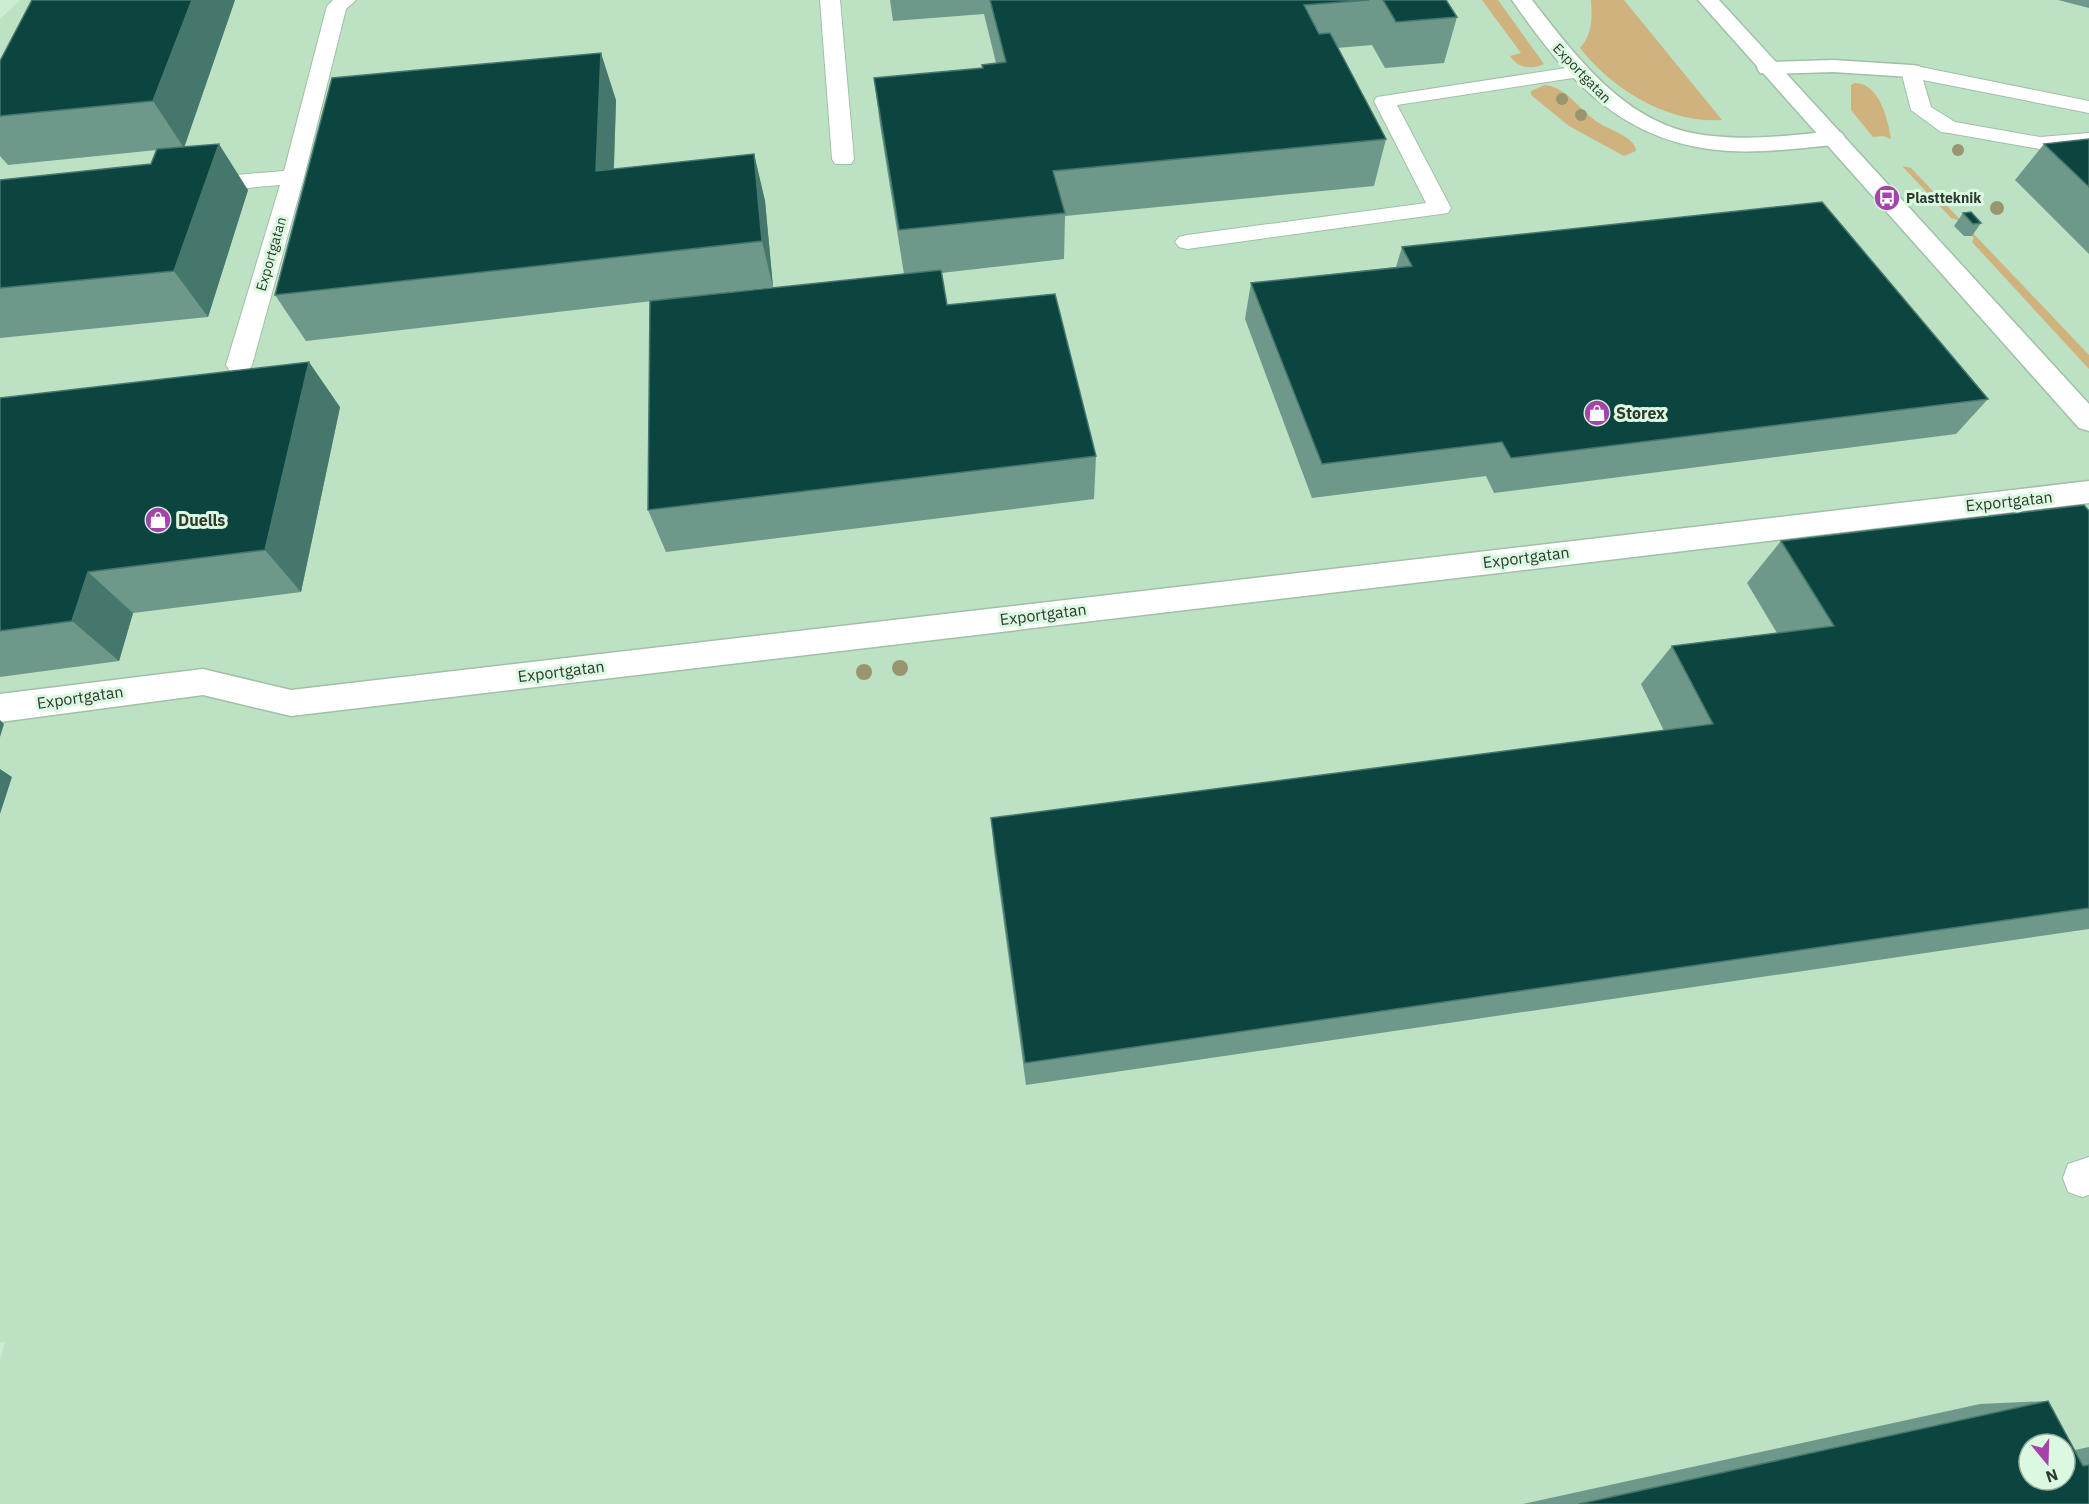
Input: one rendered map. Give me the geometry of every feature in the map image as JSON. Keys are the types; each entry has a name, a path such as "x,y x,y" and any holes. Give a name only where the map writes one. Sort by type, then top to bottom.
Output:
{"street":[{"name":"Exportgatan","path":"1522,0 1562,55 1627,116 1648,128 1683,140 1718,145 1757,147 1834,138"},
{"path":"1708,0 2089,421"},
{"path":"1768,68 1833,66 1911,71"},
{"name":"Exportgatan","path":"0,708 203,682 291,702 2089,492"}],"lane":[{"name":"Exportgatan","path":"239,365 293,177 337,6 346,0"},
{"path":"830,0 843,159"},
{"path":"2089,107 1911,71 1921,110 1949,127 2040,143 2089,139"},
{"path":"1187,242 1440,208 1384,101 1579,72"},
{"path":"176,188 293,177"},
{"path":"2023,498 2045,526"}],"shaded area":[{"path":"20,0 2089,0 2089,1504 0,1504 0,1361 5,1342 0,1342 0,19"},
{"path":"1482,0 1498,0 1544,64 1525,67 1513,60 1510,56 1521,53"},
{"path":"1591,0 1624,0 1722,120 1702,120 1662,110 1625,90 1608,77 1580,48 1589,31"},
{"path":"1855,83 1870,89 1876,95 1885,112 1891,139 1883,136 1873,137 1851,110 1851,85"},
{"path":"1545,85 1567,95 1592,118 1627,138 1635,146 1636,151 1624,156 1569,126 1531,95 1531,91"},
{"path":"1902,166 1911,168 2089,355 2089,369 1972,242 1974,238 1958,220 1951,218"}],"building":[{"path":"32,0 192,0 153,101 0,116 0,61"},
{"path":"990,0 1369,0 1304,5 1319,34 1330,33 1386,139 1053,171 1065,213 899,230 874,78 983,68 982,65 1006,62"},
{"path":"1383,0 1446,0 1457,17 1396,22"},
{"path":"601,53 596,171 754,154 762,241 275,295 332,78"},
{"path":"2089,139 2089,187 2044,144"},
{"path":"219,144 174,271 0,288 0,180 151,164 157,149"},
{"path":"1822,202 1988,399 1511,458 1502,442 1322,464 1251,283 1412,266 1402,247"},
{"path":"1971,212 1981,223 1973,224 1963,213"},
{"path":"941,270 947,305 1055,294 1096,456 648,510 650,301"},
{"name":"Duells","path":"309,362 265,550 88,572 72,621 0,631 0,398"},
{"path":"2084,505 2089,511 2089,908 1025,1063 991,818 1713,724 1672,646 1834,626 1781,541"},
{"path":"2048,1401 2065,1432 2017,1432 2017,1492 2077,1492 2077,1455 2083,1466 2089,1465 2089,1504 1579,1504"}],"place":[{"name":"Plastteknik","path":"1887,198"},
{"name":"Storex","path":"1597,413"},
{"name":"Duells","path":"158,520"}]}
